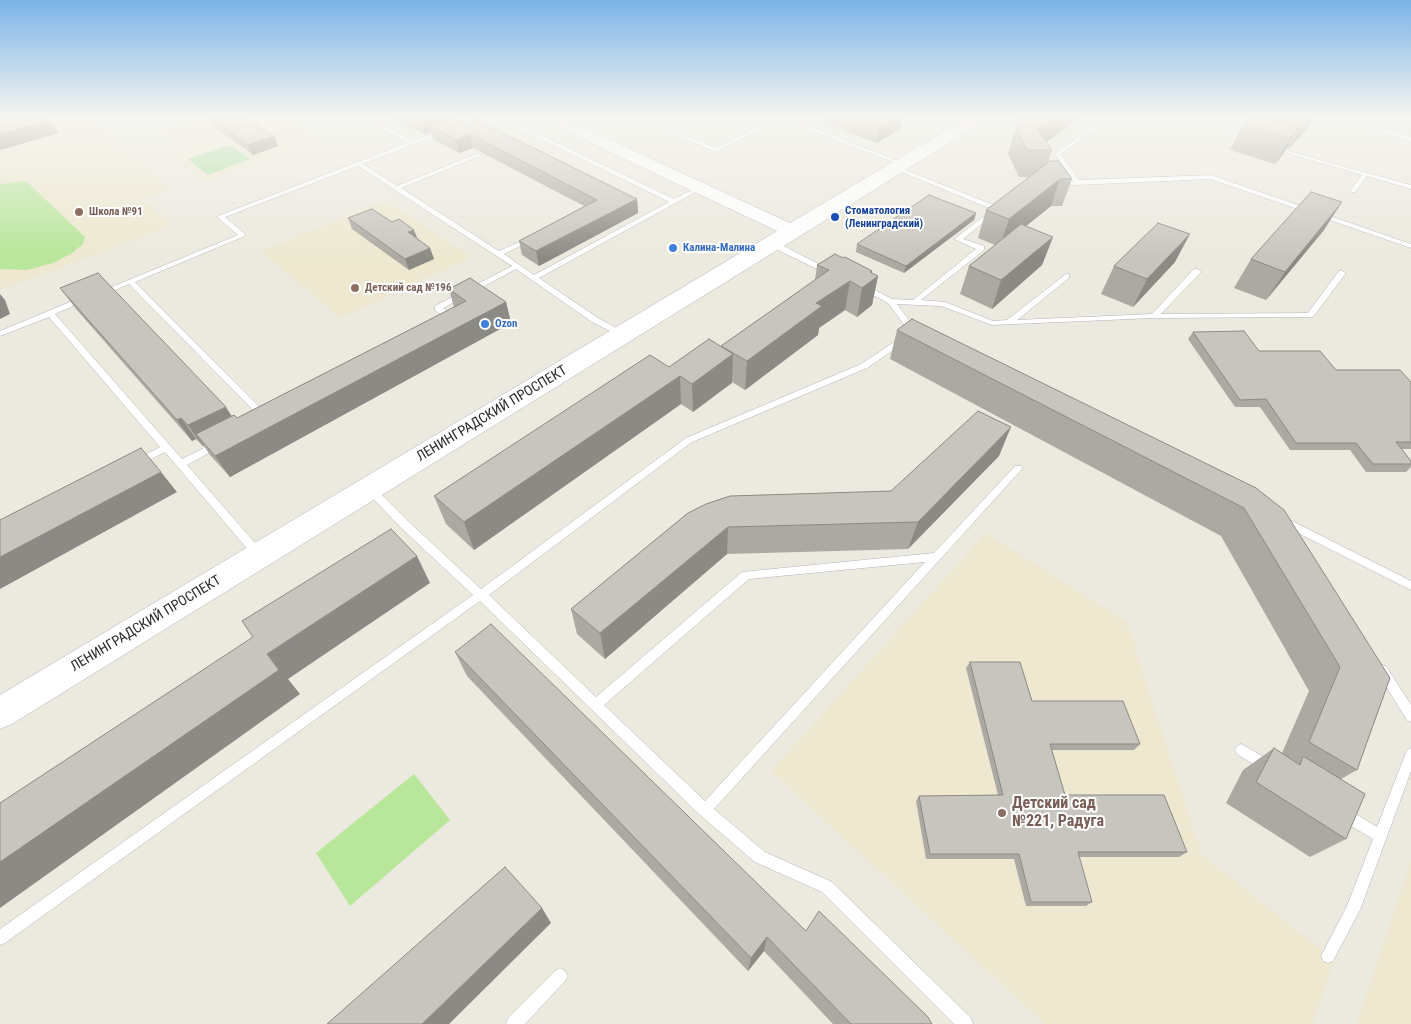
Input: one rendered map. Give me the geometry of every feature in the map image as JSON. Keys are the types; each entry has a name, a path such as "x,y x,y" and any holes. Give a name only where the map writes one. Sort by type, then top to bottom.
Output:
{"main road":[{"path":"646,163 700,188 783,238"},
{"name":"ЛЕНИНГРАДСКИЙ ПРОСПЕКТ","path":"0,712 905,163"}],"lane":[{"path":"0,334 243,236 220,217 363,163"},
{"path":"397,188 459,163"},
{"path":"594,163 675,202"},
{"path":"893,163 997,208"},
{"path":"1064,163 1078,182"},
{"path":"1327,163 1411,186"},
{"path":"360,164 499,254 595,320 622,335"},
{"path":"1354,191 1366,174"},
{"path":"1050,184 1212,177 1411,246"},
{"path":"534,278 700,188"},
{"path":"916,301 981,248 958,239 1013,197"},
{"path":"499,254 541,234"},
{"path":"783,238 832,272"},
{"path":"447,325 455,320 438,308 517,266"},
{"path":"1154,316 1197,271"},
{"path":"857,285 891,301 942,304 992,323 1154,316 1310,315 1342,273"},
{"path":"1008,322 1066,276"},
{"path":"130,281 267,420"},
{"path":"0,938 481,595 689,440 864,366 918,334 891,301"},
{"path":"50,314 260,555"},
{"path":"258,424 276,415"},
{"path":"181,464 224,442"},
{"path":"123,470 166,448"},
{"path":"705,810 1018,468"},
{"path":"370,488 404,524 481,595 705,810 760,857 827,887 965,1024"},
{"path":"1300,540 1285,522 1411,586"},
{"path":"596,705 746,575 937,557"},
{"path":"1374,658 1411,716"},
{"path":"1241,750 1282,776"},
{"path":"1328,956 1353,910 1411,754"},
{"path":"1331,806 1380,836"},
{"path":"514,1024 560,976"}],"shaded area":[{"name":"Школа №91","path":"0,163 141,163 172,189 144,199 173,225 0,290"},
{"path":"181,163 258,163 204,182"},
{"name":"Детский сад №196","path":"386,200 471,257 341,318 261,251"},
{"name":"Детский сад №221, Радуга","path":"986,533 1127,622 1201,854 1334,960 1313,1024 1045,1024 771,771"},
{"path":"1411,860 1411,1024 1356,1024"}],"green space":[{"path":"193,163 240,163 208,175"},
{"path":"26,181 85,237 83,244 72,253 53,263 27,270 0,269 0,184"},
{"path":"414,774 450,820 350,906 316,853"}],"building":[{"path":"525,163 564,163 637,199 536,251 519,241 597,200"},
{"path":"1048,163 1060,163 1072,179 1060,179 1009,219 986,210"},
{"path":"1311,192 1342,202 1285,272 1251,259"},
{"path":"929,195 976,213 906,266 857,244"},
{"path":"372,209 392,222 399,219 414,230 408,232 430,248 405,259 348,218"},
{"path":"1158,223 1190,234 1147,279 1114,266"},
{"path":"1021,224 1053,237 1001,280 969,266"},
{"path":"835,254 843,258 845,257 878,276 862,288 850,281 816,303 822,306 747,361 721,346 829,270 817,265"},
{"path":"98,273 226,407 188,425 181,418 177,420 60,288"},
{"path":"470,278 506,302 215,456 196,434 234,415 237,418 466,301 449,289"},
{"path":"912,319 1256,488 1284,510 1390,678 1357,770 1309,742 1340,667 1244,508 897,330"},
{"path":"1244,331 1259,351 1320,351 1336,370 1400,370 1411,382 1411,442 1396,442 1411,461 1411,464 1373,464 1356,443 1296,443 1266,399 1240,400 1193,332"},
{"path":"709,339 733,354 692,384 680,376 464,522 434,496 650,355 669,367"},
{"path":"978,411 1011,427 918,522 728,527 600,633 571,609 688,513 706,504 730,496 891,491"},
{"path":"141,448 161,472 0,557 0,520"},
{"path":"391,529 417,556 267,654 279,670 0,862 0,803 253,637 242,621"},
{"path":"491,624 806,931 819,911 928,1017 932,1024 851,1024 767,937 751,958 455,652"},
{"path":"970,662 1020,662 1032,701 1123,701 1140,744 1050,744 1065,795 1164,795 1187,852 1078,852 1092,902 1031,902 1019,854 930,854 919,796 1003,795"},
{"path":"1274,748 1300,765 1303,756 1365,794 1346,839 1256,782"},
{"path":"505,867 542,908 422,1024 327,1024"}],"place":[{"name":"Школа №91","path":"79,212"},
{"name":"Стоматология (Ленинградский)","path":"835,217"},
{"name":"Калина-Малина","path":"673,248"},
{"name":"Детский сад №196","path":"355,288"},
{"name":"Ozon","path":"485,324"},
{"name":"Детский сад №221, Радуга","path":"1002,813"}]}
